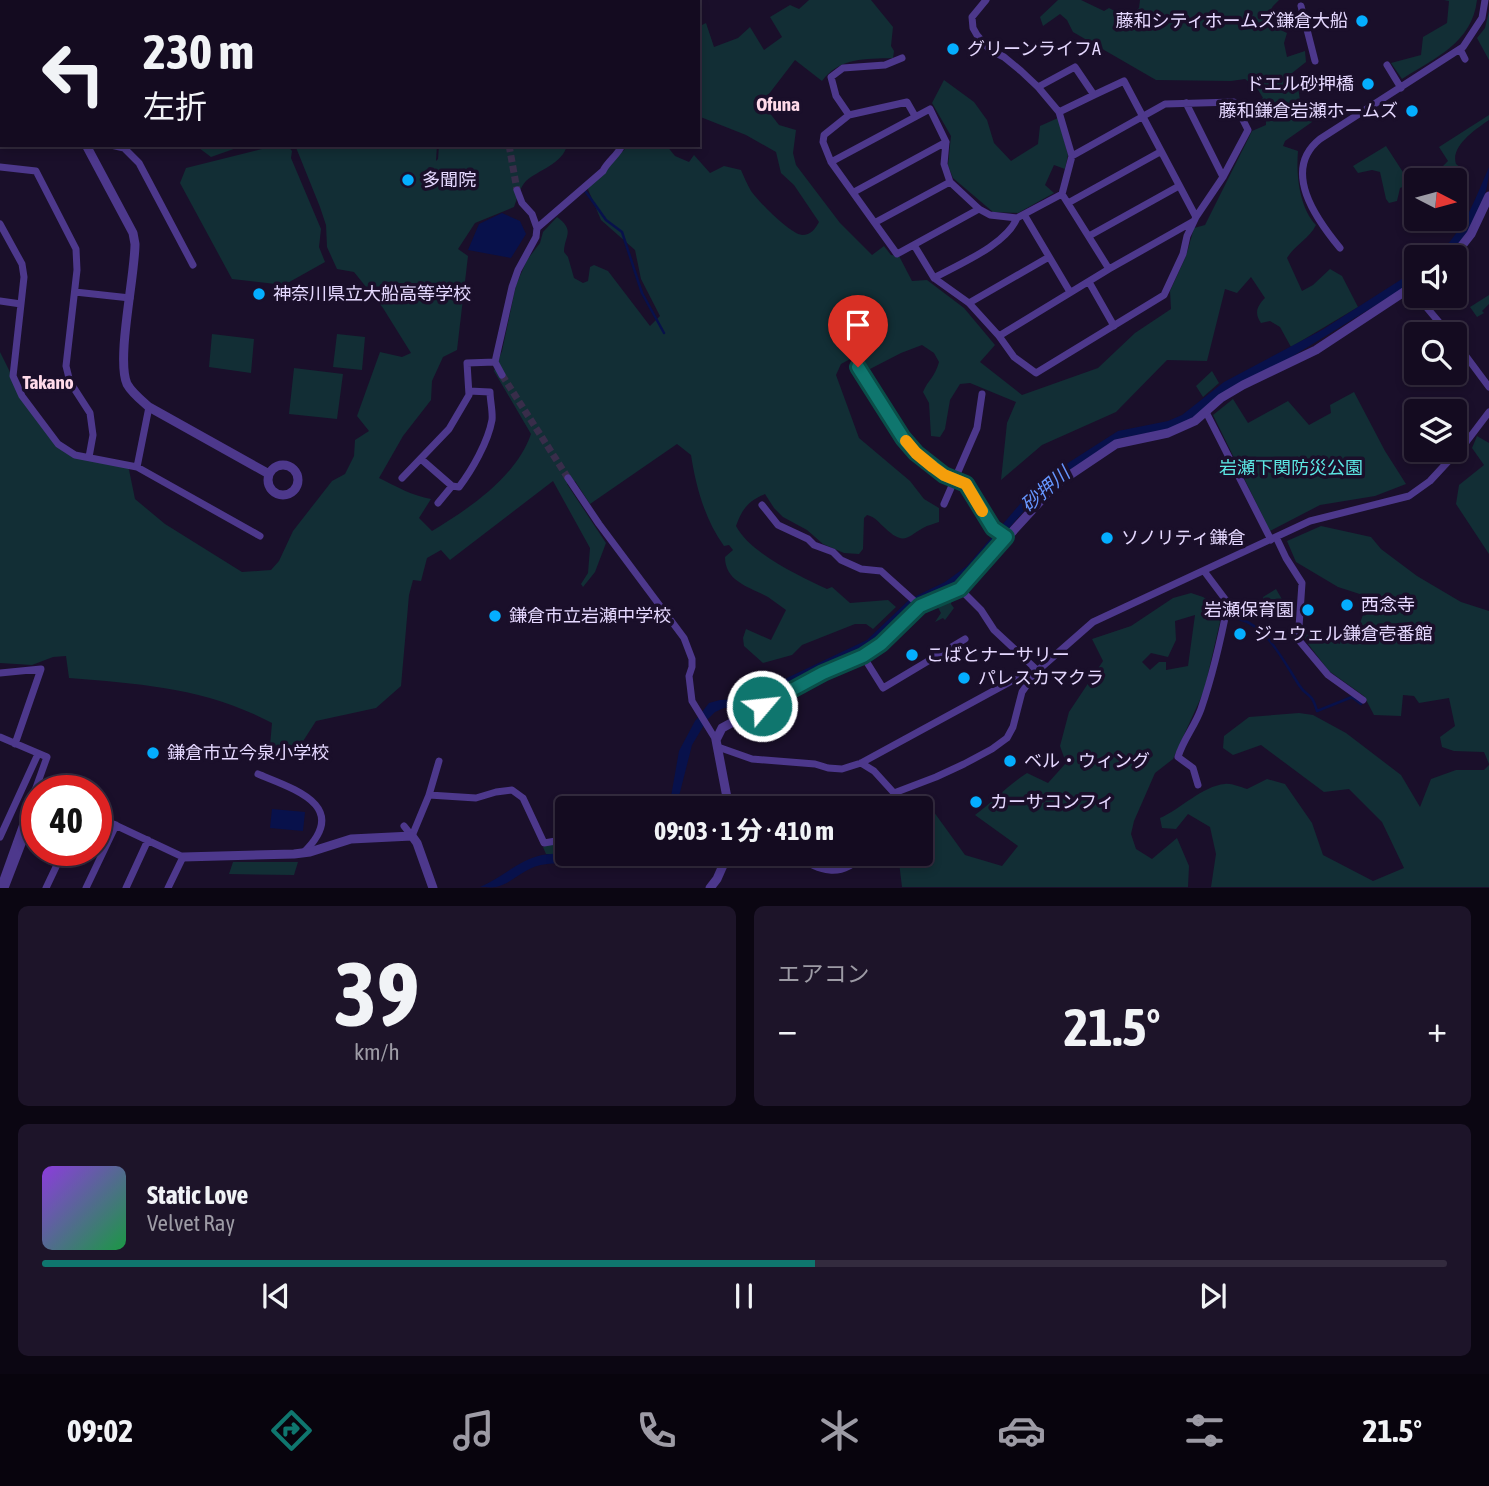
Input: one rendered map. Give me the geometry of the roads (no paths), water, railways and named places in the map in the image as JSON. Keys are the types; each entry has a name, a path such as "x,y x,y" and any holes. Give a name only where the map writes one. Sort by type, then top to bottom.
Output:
{"street":[{"path":"934,278 1003,238 1021,217 1062,194 1072,156 1059,112 1038,87 1004,57 990,50 977,36 972,17 986,0"},
{"path":"1340,248 1314,214 1303,178 1303,159 1306,152 1320,139 1460,49 1482,18 1485,0"},
{"path":"1301,6 1315,61"},
{"path":"1460,49 1465,59"},
{"path":"849,115 836,96 831,77 843,68 885,65 902,58"},
{"path":"1387,65 1401,88"},
{"path":"1038,87 1075,67 1094,94"},
{"path":"1059,112 1124,81 1195,219"},
{"path":"915,116 908,102 849,115 824,135 823,142 831,162 876,222 895,254 979,209"},
{"path":"915,245 934,278 969,303 1014,357 1036,373 1164,295 1183,254 1195,219 1223,177 1248,130 1234,102 1165,104 1072,156"},
{"path":"1186,103 1223,177"},
{"path":"831,162 930,109 946,142 944,164 950,182 979,209 990,215 1021,217"},
{"path":"854,192 946,142"},
{"path":"87,147 133,233 135,259 122,363 124,375 133,393 149,407 269,474"},
{"path":"537,228 603,171 607,162 621,147"},
{"path":"132,150 192,265"},
{"path":"1068,203 1160,152"},
{"path":"0,167 36,171 76,249 77,270 67,373 90,413 93,435 89,457"},
{"path":"876,222 950,182"},
{"path":"1089,236 1179,186"},
{"path":"502,375 495,362 512,287 518,270 537,237 533,214 522,203 517,190"},
{"path":"1062,194 1109,269"},
{"path":"1462,245 1471,234 1489,196"},
{"path":"1021,217 1070,292"},
{"path":"999,336 1195,219"},
{"path":"0,224 22,264 24,277 13,366 16,383 22,396 58,443 75,455 137,467 260,536"},
{"path":"969,303 1049,257"},
{"path":"1089,282 1114,326"},
{"path":"75,292 130,298"},
{"path":"717,743 722,728 823,673 863,656 881,644 920,606 960,589 1005,536 1055,485 1116,444 1168,433 1195,421 1221,398 1316,350 1384,303 1404,295"},
{"path":"0,301 21,304"},
{"path":"1429,308 1440,322"},
{"path":"1467,357 1489,387"},
{"path":"402,478 449,429 469,395 467,363 495,362"},
{"path":"858,367 903,438 916,453 944,475 966,484 994,529 1005,536"},
{"path":"421,458 452,486 459,487 467,476 492,419 489,392 469,391"},
{"path":"944,504 977,428 982,394"},
{"path":"137,467 149,407"},
{"path":"1206,412 1303,587 1295,632 1297,638 1328,675 1363,700"},
{"path":"892,796 955,769 1007,738 1013,727 1022,692 1037,672 1093,622 1310,521 1409,496 1430,481 1467,441 1489,412"},
{"path":"568,478 684,638 692,659 689,676 692,701 717,743 727,796"},
{"path":"438,503 452,486"},
{"path":"762,505 779,526 861,569 881,571 920,606"},
{"path":"1198,785 1193,768 1178,757 1204,700 1216,662 1228,603 1204,572"},
{"path":"960,589 981,610 995,630 1037,672"},
{"path":"863,656 883,688 965,639"},
{"path":"0,673 41,669 15,744"},
{"path":"717,743 766,761 815,764 842,769 861,763 1028,672 1037,672"},
{"path":"0,738 47,757 3,887"},
{"path":"0,837 37,754"},
{"path":"412,836 429,795 439,761"},
{"path":"861,763 884,780 894,793"},
{"path":"258,774 309,797 318,805 321,813 317,834 303,853"},
{"path":"429,795 476,798 512,790 523,798 544,843 555,841"},
{"path":"112,823 183,857 303,853 351,839 412,836"},
{"path":"86,887 116,825"},
{"path":"404,826 417,843 433,887"},
{"path":"126,887 148,840"},
{"path":"3,887 21,844"},
{"path":"167,887 183,857"},
{"path":"46,887 56,866"},
{"path":"710,887 723,866"},
{"path":"815,866 831,871 841,871 851,866"}],"water":[{"path":"1489,167 1486,192 1476,216 1463,238 1457,245 1447,245 1458,231 1467,231 1467,215"},
{"path":"502,213 520,221 526,234 511,258 468,250 479,224"},
{"name":"砂押川","path":"1404,278 1402,289 1186,422 1170,429 1121,438 1072,469 1029,505 967,577 953,587 915,604 871,646 757,704 724,708 715,712 692,745 679,796 671,796 679,751 695,721 709,703 753,698 789,677 867,640 910,599 945,582 967,566 1026,497 1068,463 1118,431 1168,421 1182,415 1224,382 1322,330"},
{"path":"272,809 305,812 303,831 270,828"},
{"path":"553,854 555,864 539,865 502,885 480,887 533,857"}],"waterway":[{"path":"586,192 606,220 622,232 642,293 664,333"},
{"path":"1239,619 1249,623 1266,637 1302,689 1311,697 1317,711 1352,697 1361,704"}],"tunnel":[{"path":"509,147 517,190"},
{"path":"502,375 568,478"}],"place":[{"name":"藤和シティホームズ鎌倉大船","path":"1362,21"},
{"name":"グリーンライフA","path":"953,49"},
{"name":"ドエル砂押橋","path":"1368,84"},
{"name":"藤和鎌倉岩瀬ホームズ","path":"1412,111"},
{"name":"多聞院","path":"408,180"},
{"name":"神奈川県立大船高等学校","path":"259,294"},
{"name":"ソノリティ鎌倉","path":"1107,538"},
{"name":"西念寺","path":"1347,605"},
{"name":"岩瀬保育園","path":"1308,610"},
{"name":"鎌倉市立岩瀬中学校","path":"495,616"},
{"name":"ジュウェル鎌倉壱番館","path":"1240,634"},
{"name":"こばとナーサリー","path":"912,655"},
{"name":"パレスカマクラ","path":"964,678"},
{"name":"鎌倉市立今泉小学校","path":"153,753"},
{"name":"ベル・ウィング","path":"1010,761"},
{"name":"カーサコンフィ","path":"976,802"}],"district":[{"name":"Ofuna","path":"778,104"},
{"name":"Takano","path":"48,382"}],"park label":[{"name":"岩瀬下関防災公園","path":"1291,468"}]}
